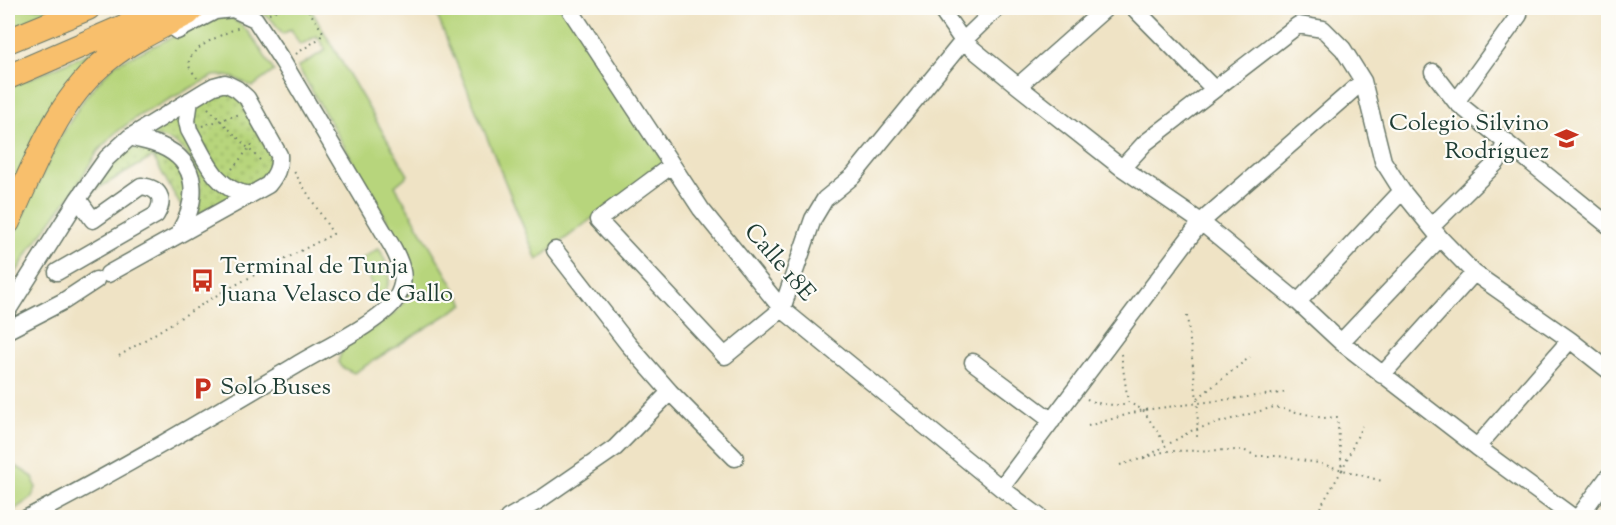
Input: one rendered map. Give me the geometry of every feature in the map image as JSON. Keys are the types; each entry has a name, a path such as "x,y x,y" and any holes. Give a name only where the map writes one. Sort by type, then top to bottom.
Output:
{"highway":[{"path":"8,41 88,8"},
{"path":"8,77 168,8"},
{"path":"8,222 60,113 76,90 108,59 126,46 188,13 193,8"}],"street":[{"name":"Calle 18E","path":"569,8 701,209 782,309 1035,516"},
{"path":"940,8 963,41 1018,86 1122,168 1201,222 1382,375 1576,518 1608,477"},
{"path":"672,165 598,219 725,356 782,309 813,219 825,199 853,176 963,41 997,8"},
{"path":"1018,86 1106,8"},
{"path":"1134,8 1214,89"},
{"path":"27,518 84,488 350,333 390,307 398,296 403,268 283,62 255,19 233,9 215,11 130,56 108,59"},
{"path":"1456,102 1518,15"},
{"path":"1122,168 1144,143 1298,25 1323,28 1343,48 1363,81 1383,161 1402,191 1436,232 1474,273 1570,340 1608,370"},
{"path":"1434,72 1456,102 1608,225"},
{"path":"1001,488 1201,222 1363,81"},
{"path":"8,310 107,158 130,137 214,86 225,83 237,89 247,98 279,155 280,166 276,176 268,185 8,330"},
{"path":"197,96 187,121 189,130 220,183 238,193 250,195"},
{"path":"130,137 161,146 174,154 187,168 192,178 194,192 189,213 179,233"},
{"path":"1341,342 1497,162 1506,141"},
{"path":"57,272 156,214 162,206 160,195 151,187 141,186 93,220"},
{"path":"1298,302 1402,191"},
{"path":"78,200 107,243"},
{"path":"555,250 628,344 670,392 735,458"},
{"path":"1382,375 1474,273"},
{"path":"1477,447 1570,340"},
{"path":"973,362 1052,421"},
{"path":"508,518 538,501 615,448 670,392"}],"path":[{"path":"276,176 197,96 189,66 190,57 198,48 255,19 283,8"},
{"path":"283,62 320,38 323,32 307,8"},
{"path":"189,130 254,109"},
{"path":"220,183 265,130"},
{"path":"119,356 222,292 333,234 290,165"},
{"path":"1187,316 1197,401 1197,436"},
{"path":"1114,339 1120,351 1128,402"},
{"path":"1197,401 1250,357"},
{"path":"1074,392 1093,402 1125,405 1128,402"},
{"path":"1088,426 1143,410 1197,401 1288,392"},
{"path":"1128,402 1143,410 1166,445"},
{"path":"1144,458 1198,429 1274,407 1323,418 1337,417 1342,470"},
{"path":"1314,518 1342,470 1362,426"},
{"path":"1120,465 1166,451 1243,450 1257,456 1278,456 1318,463 1382,481"}],"green space":[{"path":"8,8 69,8 8,36"},
{"path":"254,8 310,8 408,175 395,186 464,304 354,373 341,367 338,362 344,344 385,321 405,301 410,289 411,274 408,256 298,67 326,50 317,36 300,45 291,29 283,34 272,20"},
{"path":"434,8 565,8 665,163 537,260"},
{"path":"227,16 248,32 274,71 252,87 233,78 213,76 140,115 114,134 98,151 73,192 30,249 8,287 8,247 59,139 86,96 115,64 215,17"},
{"path":"115,42 8,196 8,88"},
{"path":"215,92 233,95 241,101 272,158 263,176 244,187 222,177 196,132 192,111 197,102"},
{"path":"184,111 233,196 197,215 200,206 200,186 189,158 172,141 147,135"},
{"path":"145,147 178,163 187,187 182,208 153,157 93,191 117,158 130,149"},
{"path":"379,248 389,274 388,286 380,300 360,260"},
{"path":"8,461 33,477 36,488 31,498 8,514"}],"place":[{"name":"Colegio Silvino Rodríguez","path":"1567,138"},
{"name":"Terminal de Tunja Juana Velasco de Gallo","path":"202,281"},
{"name":"Solo Buses","path":"202,388"}]}
